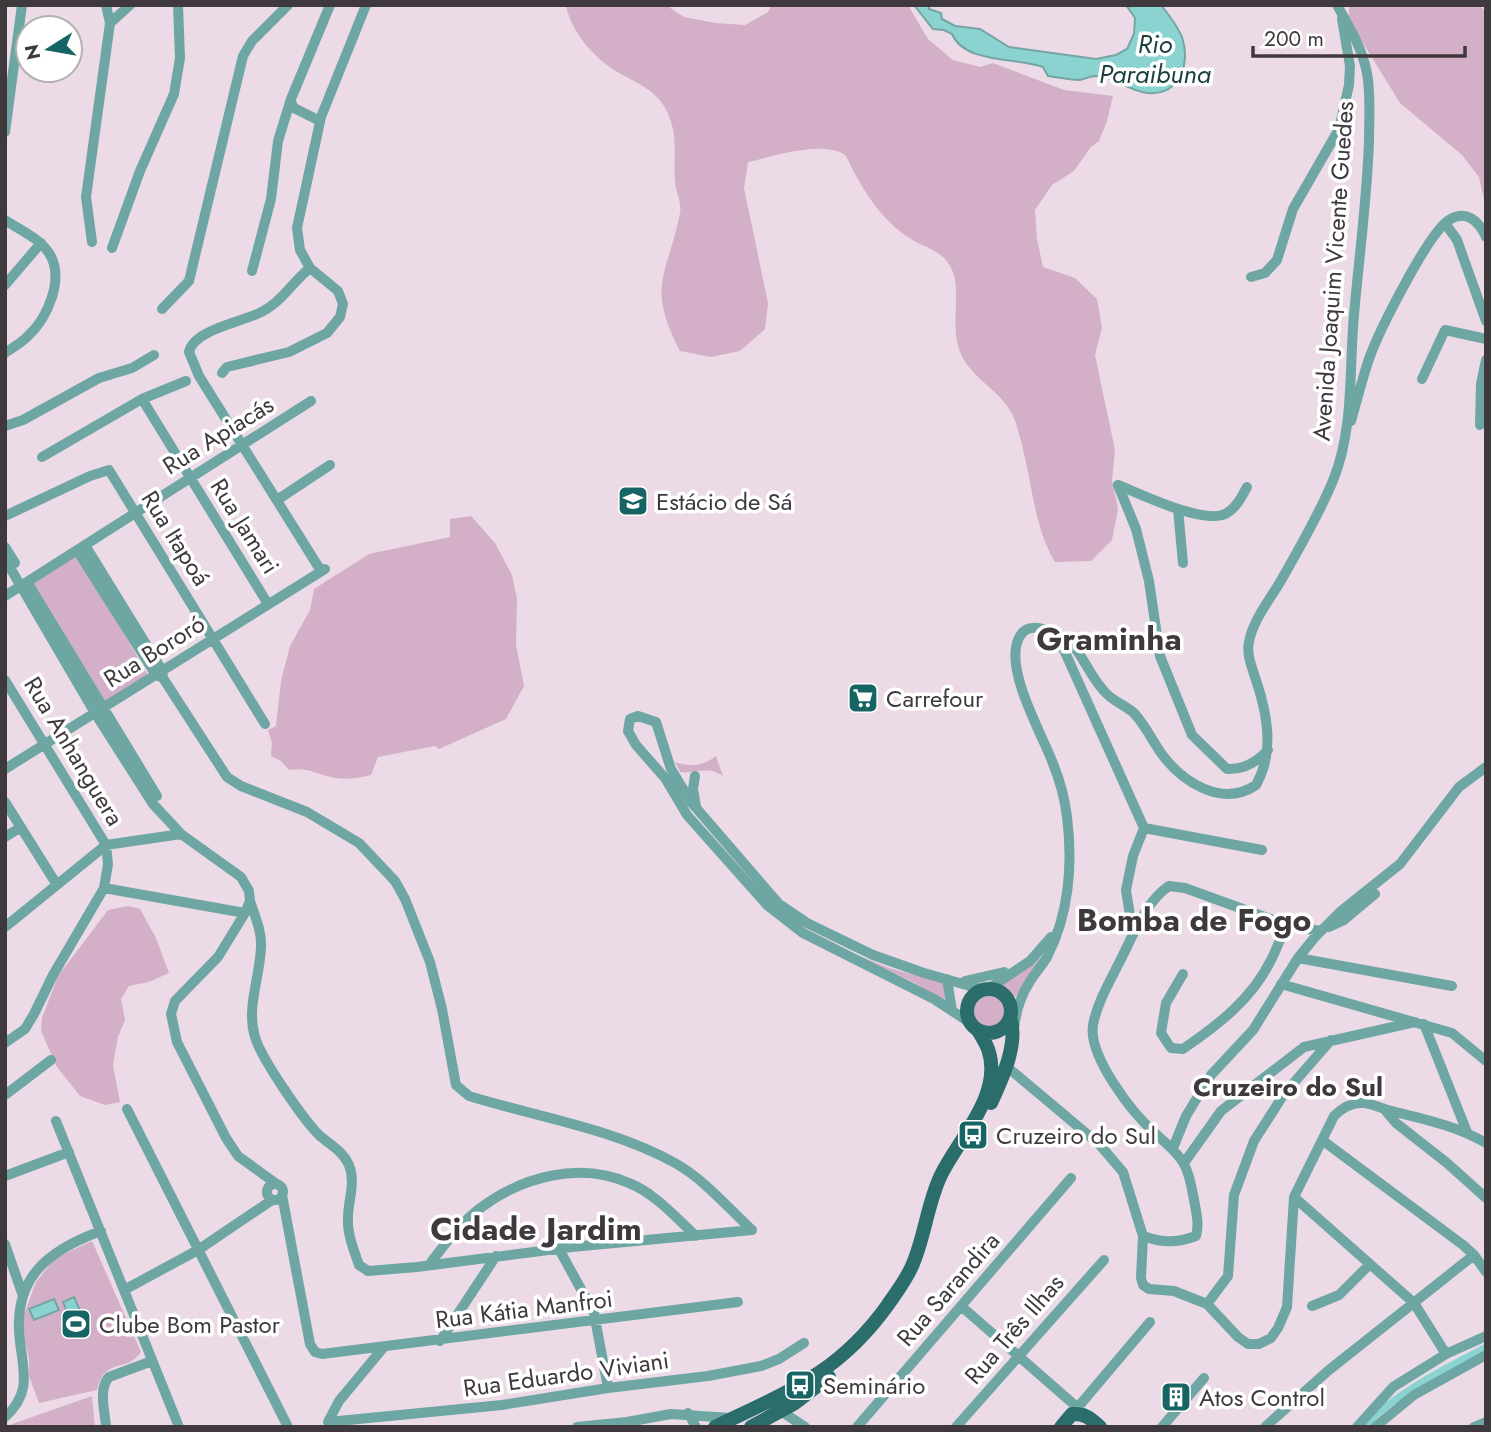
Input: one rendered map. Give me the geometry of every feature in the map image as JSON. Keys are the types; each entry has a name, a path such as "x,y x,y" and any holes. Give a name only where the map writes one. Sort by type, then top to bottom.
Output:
{"main road":[{"path":"751,1427 765,1422 795,1403 866,1347 925,1258 933,1219 947,1177 992,1102 1006,1066 1013,1015 1004,996 986,989 972,996 965,1020"},
{"path":"965,1020 985,1033 998,1031 1013,1015"},
{"path":"715,1427 817,1376 852,1348 872,1327 910,1270 918,1254 926,1217 940,1175 986,1097 991,1072 988,1049 965,1020"},
{"path":"965,1020 981,1043 991,1072"},
{"path":"1061,1427 1079,1412 1100,1427"}],"street":[{"path":"5,132 10,54 22,5"},
{"path":"92,243 86,197 110,23 106,5"},
{"path":"110,23 130,5"},
{"path":"112,248 140,171 174,94 180,58 178,5"},
{"path":"162,309 189,281 243,56 252,41 288,5"},
{"path":"252,271 271,199 278,141 290,102 330,5"},
{"path":"222,373 227,367 289,352 327,333 340,317 343,304 338,291 310,268 300,250 297,228 320,121 366,5"},
{"path":"1251,277 1265,274 1275,264 1293,209 1339,129 1349,85 1350,66 1339,9"},
{"name":"Avenida Joaquim Vicente Guedes","path":"1046,630 1068,639 1077,648 1105,694 1133,713 1163,756 1189,781 1209,792 1231,795 1256,785 1268,750 1263,701 1248,655 1251,631 1284,575 1333,479 1347,434 1354,313 1368,161 1369,113 1367,72 1350,28 1339,9"},
{"path":"290,102 294,108 320,121"},
{"path":"1347,434 1369,358 1388,315 1431,241 1445,223 1457,216 1472,218 1480,225 1486,237"},
{"path":"5,220 41,243 56,270 48,305 41,321 28,336 5,353"},
{"path":"1445,223 1457,240 1486,321"},
{"path":"5,285 41,243"},
{"path":"310,268 286,295 261,313 199,336 188,352 199,376 276,500 330,466"},
{"path":"1422,379 1445,330 1486,339"},
{"path":"5,426 38,412 99,378 132,368 154,355"},
{"path":"1480,425 1481,384 1486,360"},
{"path":"42,457 142,399 186,381"},
{"name":"Rua Jamari","path":"142,399 268,604"},
{"name":"Rua Apiacás","path":"5,596 312,401"},
{"name":"Rua Itapoá","path":"5,516 90,476 110,470 265,724"},
{"path":"1247,487 1233,508 1214,516 1178,509 1118,485 1136,529 1149,581 1160,656 1192,735 1227,769 1238,770 1254,762 1268,750"},
{"name":"Rua Bororó","path":"5,769 161,674 213,638 323,570 276,500"},
{"path":"1178,509 1184,563"},
{"path":"5,547 99,710 139,775 159,800 164,815 181,834 241,877 249,891 258,922 261,947 252,1028 256,1042 284,1088 319,1135 340,1152 349,1166 352,1191 348,1219 359,1265 368,1271 752,1230 695,1177 651,1151 589,1129 469,1096 456,1085 430,962 405,898 395,881 359,843 307,812 241,786 227,777 81,547"},
{"path":"5,559 24,584"},
{"path":"1013,1015 1027,985 1054,943 1070,873 1067,814 1053,762 1018,681 1016,655 1019,637 1028,628 1046,630 1064,650 1144,828 1133,856 1126,890 1133,935"},
{"name":"Rua Anhanguera","path":"5,680 106,845"},
{"path":"965,1020 887,974 803,933 783,920 687,815 670,777 656,722 634,716 628,723 636,746 670,777 779,904 798,918 873,955 986,989 1021,967 1046,945 1058,926"},
{"path":"1172,1148 1186,1116 1211,1075 1253,1030 1280,984 1321,930 1400,864 1459,787 1486,767"},
{"path":"1143,1237 1179,1242 1196,1236 1199,1224 1191,1181 1184,1163 1172,1148 1153,1132 1112,1082 1094,1047 1093,1026 1105,990 1157,894 1169,886 1185,888 1287,925 1321,930 1344,920 1401,872 1465,789 1486,775"},
{"path":"695,776 694,800 703,817"},
{"path":"5,802 57,885"},
{"path":"5,837 21,827"},
{"path":"1144,828 1262,850"},
{"path":"6,924 106,845 181,834"},
{"path":"5,1043 24,1029 34,1014 53,975 104,888 108,863 106,845"},
{"path":"104,888 245,913"},
{"path":"124,1290 198,1250 275,1193 262,1173 246,1164 226,1138 177,1042 172,1026 171,1014 175,1001 218,957 250,901"},
{"path":"1183,974 1166,1003 1161,1033 1171,1048 1183,1049 1226,1019 1254,986 1271,961 1287,925"},
{"path":"1298,958 1452,986"},
{"path":"959,982 1021,967"},
{"path":"947,979 965,1020"},
{"path":"1280,984 1452,1032 1486,1061"},
{"path":"1184,1163 1221,1111 1304,1047 1420,1023"},
{"path":"1420,1023 1468,1132"},
{"path":"1207,1304 1228,1276 1234,1195 1254,1141 1284,1094 1332,1040"},
{"path":"5,1095 51,1060"},
{"path":"1006,1066 1111,1156 1123,1172 1143,1237 1143,1285 1149,1289 1174,1291 1207,1304 1248,1344 1259,1344 1271,1338 1279,1328 1287,1307 1294,1197 1334,1116 1344,1107 1364,1102 1468,1132 1486,1143"},
{"path":"127,1109 287,1425"},
{"path":"1385,1110 1396,1123 1486,1198"},
{"path":"56,1121 179,1427"},
{"path":"1322,1140 1474,1255 1486,1272"},
{"path":"5,1176 69,1152"},
{"path":"429,1265 453,1234 479,1209 522,1185 565,1173 603,1174 632,1184 661,1203 696,1236"},
{"name":"Rua Sarandira","path":"856,1427 1071,1178"},
{"name":"Rua Kátia Manfroi","path":"275,1193 284,1214 310,1344 315,1352 323,1354 738,1301"},
{"path":"1294,1197 1414,1303 1446,1354"},
{"path":"5,1417 17,1406 23,1390 24,1367 18,1327 22,1293 53,1253 101,1231"},
{"path":"5,1244 22,1293"},
{"path":"559,1249 597,1321 608,1388"},
{"path":"1265,1427 1329,1370 1474,1255"},
{"path":"440,1341 496,1256"},
{"name":"Rua Três Ilhas","path":"956,1427 1104,1260"},
{"path":"1312,1306 1339,1295 1370,1264"},
{"path":"961,1306 1079,1412 1150,1322"},
{"path":"1357,1427 1393,1387 1446,1354 1486,1336"},
{"name":"Rua Eduardo Viviani","path":"383,1348 339,1401 328,1422 502,1405 608,1388 708,1377 761,1366 779,1359 804,1343"},
{"path":"1375,1427 1414,1395 1486,1354"},
{"path":"106,1427 103,1388 105,1381 109,1377 152,1361"},
{"path":"1162,1427 1204,1378"},
{"path":"795,1403 797,1416 804,1427"},
{"path":"781,1411 804,1427"},
{"path":"578,1427 628,1422 671,1413 732,1419"},
{"path":"688,1413 696,1427"},
{"path":"403,1427 408,1415"},
{"path":"1474,1427 1486,1422"}],"shaded area":[{"path":"566,5 666,5 684,17 745,25 768,12 772,5 908,5 928,39 953,60 980,67 993,63 1064,90 1113,96 1099,141 1091,147 1074,171 1052,185 1035,210 1043,267 1075,278 1097,299 1102,328 1095,355 1115,450 1112,480 1118,509 1112,540 1091,561 1055,562 1048,548 1038,520 1014,418 1001,398 972,371 961,354 956,333 955,278 948,263 939,254 900,231 881,213 865,191 846,156 837,151 812,149 748,162 744,188 768,303 765,329 740,351 711,357 680,351 664,311 662,295 662,281 680,209 675,182 675,143 670,119 665,108 652,93 593,53 576,31"},
{"path":"1349,5 1478,5 1486,11 1486,208 1479,177 1462,155 1400,103 1353,27 1349,17"},
{"path":"471,516 495,543 512,575 517,599 516,645 524,686 506,719 439,749 435,746 378,757 371,775 340,779 308,770 289,770 281,761 271,756 272,743 268,730 276,726 281,681 290,646 310,610 314,589 369,554 450,537 450,519"},
{"path":"77,553 148,675 104,707 29,582"},
{"path":"716,756 723,776 707,770 680,772 675,762 697,765"},
{"path":"128,906 140,909 156,938 169,973 149,982 129,986 121,999 125,1020 118,1037 113,1065 120,1102 105,1105 80,1096 57,1067 41,1031 42,1018 58,976 108,910"},
{"path":"1042,955 1016,997 1001,985"},
{"path":"862,957 889,968 943,983 945,1001 915,983"},
{"path":"988,992 1001,997 1006,1010 1001,1023 988,1028 975,1023 970,1010 975,997"},
{"name":"Clube Bom Pastor","path":"92,1241 141,1352 135,1359 105,1373 97,1390 39,1403 29,1376 29,1358 23,1334 24,1314 36,1282 55,1258"},
{"path":"92,1396 95,1427 6,1427 12,1424"}],"water":[{"name":"Rio Paraibuna","path":"914,5 929,5 929,9 941,13 942,19 955,26 980,29 1009,47 1096,59 1116,55 1127,49 1134,34 1135,18 1126,5 1161,5 1182,37 1184,67 1175,83 1158,93 1140,92 1109,78 1094,76 1080,80 1048,76 1043,67 992,58 968,50 959,44 952,34 933,29"},
{"path":"74,1297 85,1322 73,1327 63,1302"},
{"path":"54,1299 59,1310 34,1320 29,1309"}],"waterway":[{"path":"1366,1424 1408,1391 1486,1347"}],"place":[{"name":"Estácio de Sá","path":"633,501"},
{"name":"Carrefour","path":"863,698"},
{"name":"Cruzeiro do Sul","path":"973,1135"},
{"name":"Clube Bom Pastor","path":"76,1324"},
{"name":"Seminário","path":"800,1385"},
{"name":"Atos Control","path":"1176,1397"}],"district":[{"name":"Graminha","path":"1109,639"},
{"name":"Bomba de Fogo","path":"1194,920"},
{"name":"Cruzeiro do Sul","path":"1288,1087"},
{"name":"Cidade Jardim","path":"536,1229"}]}
